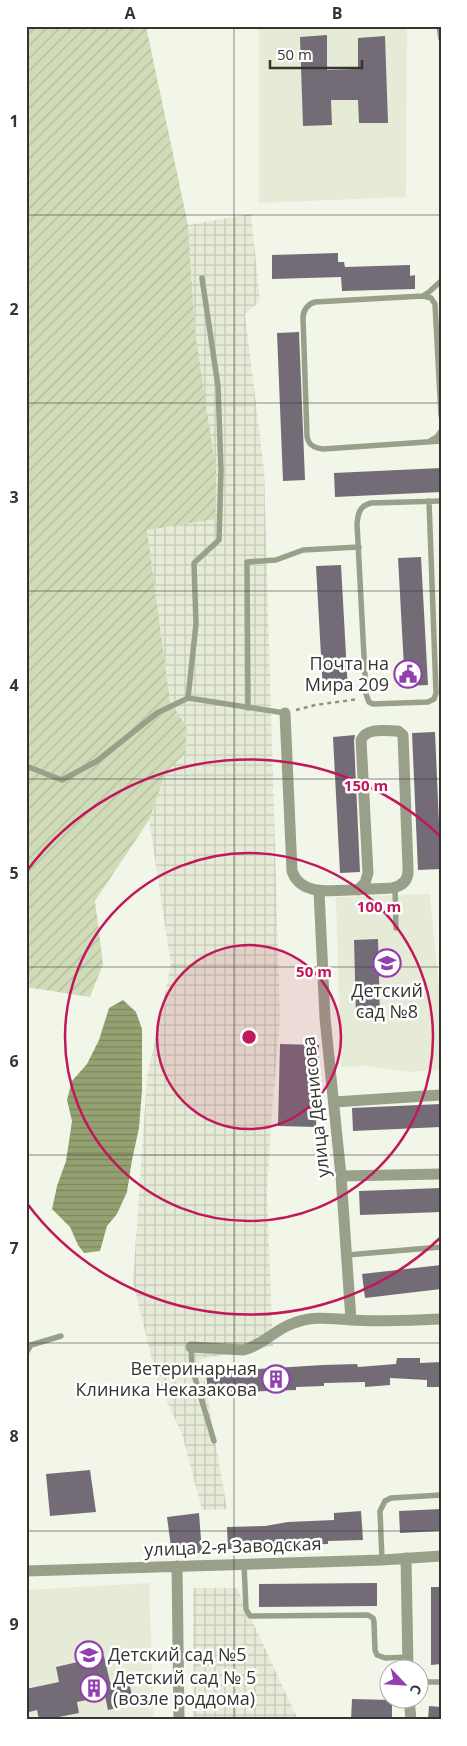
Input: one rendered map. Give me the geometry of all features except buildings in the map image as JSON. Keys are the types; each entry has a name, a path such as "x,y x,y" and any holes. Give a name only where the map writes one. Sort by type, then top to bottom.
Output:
{"street":[{"path":"285,713 292,871 299,883 319,891 358,890 381,888 395,888 404,884 408,875 403,738 401,732 368,732 363,735 361,741 368,873 365,883 358,890"},
{"path":"368,873 372,882 381,888"},
{"name":"улица Денисова","path":"319,891 325,1018 341,1176 351,1320"},
{"path":"334,1102 440,1095"},
{"path":"341,1176 441,1174"},
{"path":"191,1347 243,1350 256,1346 293,1323 326,1317 351,1320 441,1320"},
{"name":"улица 2-я Заводская","path":"26,1571 382,1560 441,1556"},
{"path":"406,1558 408,1658"},
{"path":"177,1566 179,1720"}],"lane":[{"path":"439,26 441,40"},
{"path":"188,698 196,624 194,563 219,540 221,470 218,386 202,278"},
{"path":"423,296 441,281"},
{"path":"441,415 435,304 431,298 423,296 315,302 306,308 303,318 307,436 308,441 312,445 322,449 441,441"},
{"path":"430,441 439,435 441,431"},
{"path":"429,501 435,697 428,702 370,703 367,698 358,515 364,506 370,503 429,501 441,501"},
{"path":"248,708 247,562 276,560 303,550 359,547"},
{"path":"26,766 62,780 97,762 157,713 188,698 285,713"},
{"path":"395,888 396,928"},
{"path":"347,1255 441,1247"},
{"path":"26,1353 31,1345 62,1336"},
{"path":"191,1347 192,1368 214,1441"},
{"path":"382,1560 380,1511 384,1501 391,1498 441,1495"},
{"path":"244,1564 246,1609 250,1616 368,1615 374,1622 374,1648 377,1655 385,1658"}],"path":[{"path":"285,713 315,705 367,698"}],"shaded area":[{"path":"26,26 146,26 188,225 195,332 216,471 215,519 147,530 170,701 187,728 186,752 166,772 149,820 95,901 103,964 90,997 26,987"},
{"path":"259,26 407,26 406,197 259,203"},
{"path":"251,214 260,301 245,314 264,470 280,1020 267,1195 273,1346 201,1359 227,1509 202,1510 182,1434 157,1380 133,1282 147,1077 171,965 149,820 166,772 186,752 187,729 170,701 147,530 195,332 188,225"},
{"name":"Детский сад №8","path":"430,894 441,1010 441,1069 409,1072 365,1066 341,1067 336,897"},
{"path":"123,1000 136,1012 142,1029 142,1090 139,1128 127,1192 117,1214 107,1226 100,1251 84,1253 70,1227 52,1209 57,1186 66,1161 72,1121 67,1100 72,1081 87,1064 99,1040 109,1008"},
{"name":"Детский сад №5","path":"149,1583 154,1720 26,1720 26,1590"},
{"path":"193,1588 237,1588 298,1720 193,1720"}],"place":[{"name":"Почта на Мира 209","path":"408,674"},
{"name":"Детский сад №8","path":"387,963"},
{"name":"Ветеринарная Клиника Неказакова","path":"276,1379"},
{"name":"Детский сад №5","path":"89,1655"},
{"name":"Детский сад № 5 (возле роддома)","path":"94,1688"}]}
